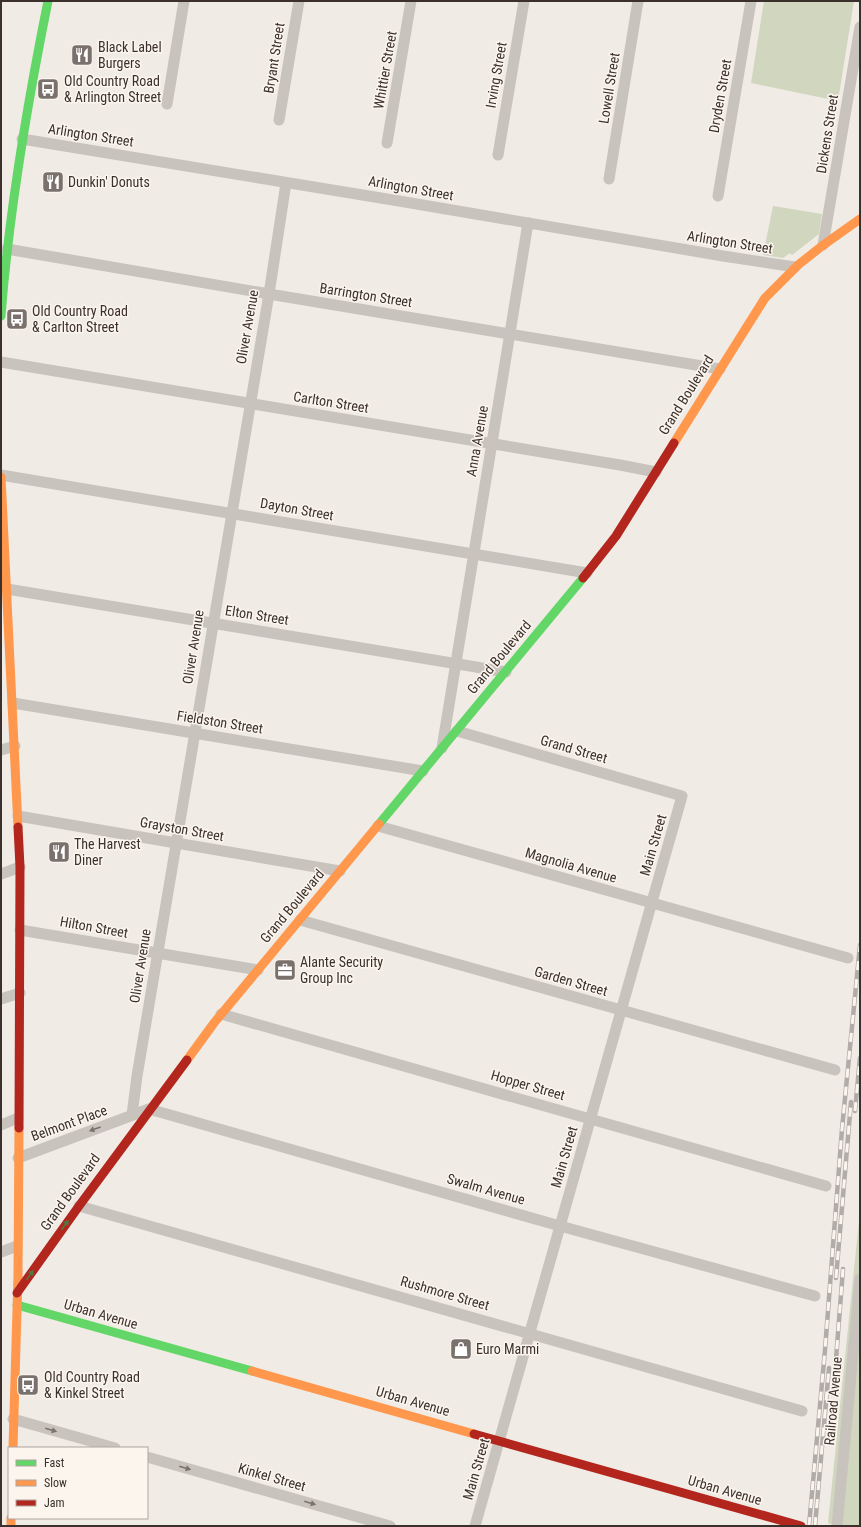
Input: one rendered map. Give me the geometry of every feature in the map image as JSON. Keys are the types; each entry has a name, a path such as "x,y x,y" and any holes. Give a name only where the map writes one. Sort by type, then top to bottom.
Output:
{"street":[{"path":"1,316 12,197 48,1"},
{"path":"167,104 184,1"},
{"name":"Bryant Street","path":"279,120 298,1"},
{"name":"Whittier Street","path":"388,143 411,1"},
{"name":"Irving Street","path":"498,155 524,1"},
{"name":"Lowell Street","path":"609,179 638,1"},
{"name":"Dryden Street","path":"718,196 751,1"},
{"name":"Dickens Street","path":"823,245 860,27"},
{"name":"Arlington Street","path":"22,139 794,267"},
{"name":"Oliver Avenue","path":"132,1115 157,953 249,403 269,294 286,183"},
{"name":"Grand Boulevard","path":"17,1293 149,1110 221,1014 506,672 616,536 765,298 794,267 860,219"},
{"name":"Anna Avenue","path":"441,750 528,223"},
{"name":"Barrington Street","path":"7,249 720,369"},
{"name":"Carlton Street","path":"1,362 492,443 656,472"},
{"path":"1,476 20,867 17,1305 12,1447"},
{"name":"Dayton Street","path":"1,476 587,573"},
{"name":"Elton Street","path":"7,589 455,664"},
{"path":"455,664 506,672"},
{"name":"Fieldston Street","path":"13,703 423,771"},
{"name":"Grand Street","path":"457,731 682,796"},
{"path":"1,750 15,746"},
{"name":"Main Street","path":"475,1526 682,796"},
{"name":"Grayston Street","path":"18,816 340,871"},
{"name":"Magnolia Avenue","path":"378,826 848,958"},
{"path":"1,874 20,867"},
{"name":"Garden Street","path":"300,920 835,1070"},
{"name":"Hilton Street","path":"20,930 258,970"},
{"path":"1,999 20,993"},
{"name":"Hopper Street","path":"221,1014 826,1186"},
{"path":"132,1115 149,1110"},
{"name":"Swalm Avenue","path":"149,1110 815,1296"},
{"name":"Belmont Place","path":"18,1158 132,1115"},
{"path":"1,1125 18,1118"},
{"name":"Rushmore Street","path":"79,1206 802,1411"},
{"path":"1,1252 17,1246"},
{"name":"Railroad Avenue","path":"836,1526 860,1279"},
{"name":"Urban Avenue","path":"17,1305 801,1526"},
{"path":"13,1419 111,1447"},
{"name":"Kinkel Street","path":"148,1457 390,1526"}],"green space":[{"path":"764,1 854,1 838,101 751,83"},
{"path":"773,206 822,214 819,234 792,255 790,253 783,258 763,255"},
{"path":"860,1211 860,1526 836,1526 828,1523"}],"railway":[{"path":"809,1526 825,1350 842,1129 860,945"},
{"path":"855,1111 860,1058"},
{"path":"836,1278 851,1102"},
{"path":"834,1385 843,1269"},
{"path":"815,1526 829,1368"}],"traffic: fast":[{"path":"1,316 4,276 14,197 33,79 48,1"},
{"path":"379,824 583,578"},
{"path":"17,1305 252,1371"}],"traffic: slow":[{"path":"674,443 765,298 798,265 860,219"},
{"path":"1,477 18,827"},
{"path":"187,1060 214,1023 379,824"},
{"path":"13,1447 18,1276 19,1128"},
{"path":"252,1371 474,1434"},
{"path":"11,1519 11,1526"}],"traffic: jam":[{"path":"583,578 616,536 674,443"},
{"path":"18,827 20,867 19,1128"},
{"path":"17,1293 187,1060"},
{"path":"474,1434 801,1526"}],"place":[{"name":"Black Label Burgers","path":"82,55"},
{"name":"Old Country Road & Arlington Street","path":"48,89"},
{"name":"Dunkin' Donuts","path":"53,182"},
{"name":"Old Country Road & Carlton Street","path":"17,319"},
{"name":"The Harvest Diner","path":"59,852"},
{"name":"Alante Security Group Inc","path":"285,970"},
{"name":"Euro Marmi","path":"461,1349"},
{"name":"Old Country Road & Kinkel Street","path":"28,1385"}]}
